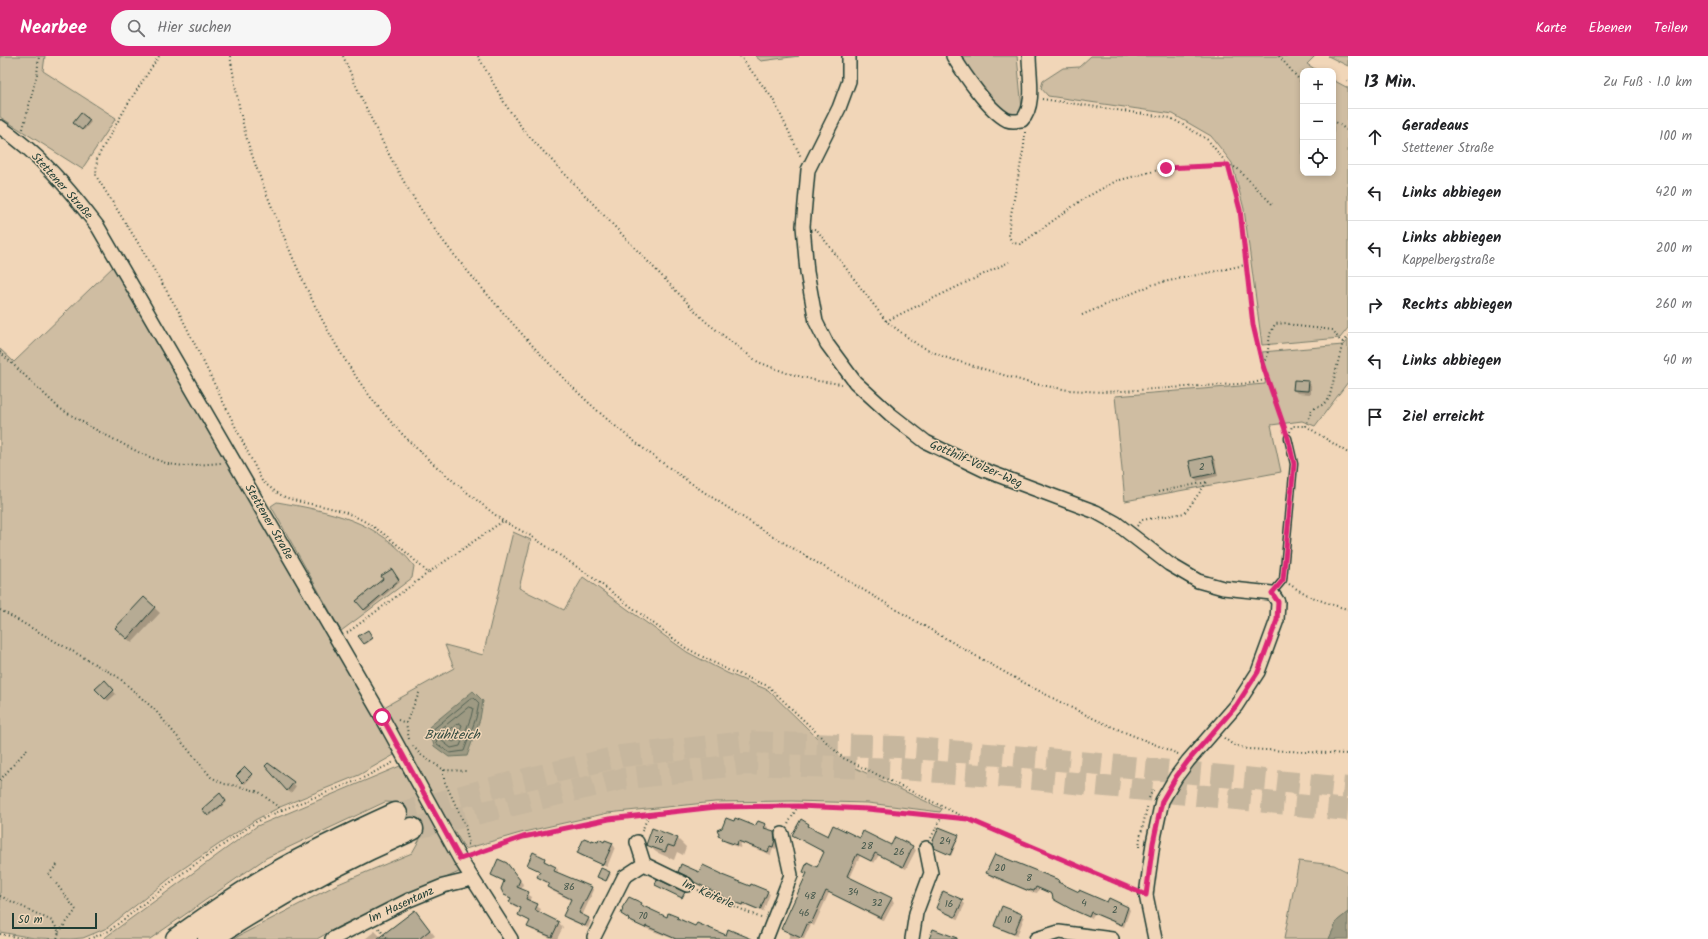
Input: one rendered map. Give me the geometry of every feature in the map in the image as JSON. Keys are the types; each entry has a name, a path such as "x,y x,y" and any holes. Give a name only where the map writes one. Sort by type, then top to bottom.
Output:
{"highway":[{"path":"176,939 222,907 272,876 330,844 396,814"},
{"path":"209,939 252,910 297,885 355,854 412,829"}],"street":[{"name":"Gotthilf-Volzer-Weg","path":"849,56 849,81 839,108 808,170 803,226 807,272 816,322 827,344 855,382 890,414 926,442 991,472 1096,512 1116,522 1169,564 1198,581 1223,588 1272,593"},
{"path":"953,56 985,102 1007,120 1014,121 1022,120 1026,116 1030,106 1029,56"},
{"name":"Stettener Straße","path":"0,127 19,140 73,194 98,227 382,717 457,854 512,939"},
{"path":"1155,939 1146,895 1153,843 1162,801 1176,777 1236,706 1258,672 1277,620 1278,602 1272,593"},
{"path":"766,939 791,874 782,834"},
{"path":"595,938 624,877 644,864 637,842"},
{"path":"912,939 916,913 931,873 926,848"},
{"name":"Im Keiferle","path":"644,864 687,885"},
{"name":"Im Hasentanz","path":"332,939 409,900 443,886 472,879"},
{"path":"1036,939 1059,932 1112,939"}],"lane":[{"path":"1272,593 1283,580 1294,464 1288,438"}],"path":[{"path":"19,140 37,74 39,56"},
{"path":"158,56 129,102 97,158 96,176 179,312 262,481 279,494 299,501 339,510 374,527 406,552 428,573"},
{"path":"230,56 236,93 246,136 260,180 293,260 338,347 376,404 402,433 426,456 503,521 531,536 589,575 686,648 728,670 768,686 843,758 968,819 1146,895"},
{"path":"343,56 370,118 397,170 422,212 436,231 480,286 541,355 588,401 628,437 666,465 749,520 803,554 942,636 1082,713 1178,753 1183,748"},
{"path":"478,56 505,104 525,132 705,320 758,362 787,373 818,381 840,384 855,382"},
{"path":"740,56 773,99 808,170"},
{"path":"1279,56 1300,80"},
{"path":"1041,99 1171,118 1208,140 1228,165 1240,210 1245,265 1253,325 1262,363 1288,438"},
{"path":"1026,116 1024,146 1009,225 1009,237 1013,243 1020,244 1025,241 1083,199 1116,181 1166,168 1228,165 1237,168 1272,204"},
{"path":"1336,122 1348,131"},
{"path":"803,226 817,230 886,321 918,345 944,357 1030,383 1068,390 1104,392 1133,391 1252,383 1268,379"},
{"path":"886,321 1009,262"},
{"path":"1082,315 1154,284 1245,265"},
{"path":"1262,363 1267,358 1270,334 1275,324 1286,323 1297,326 1333,330 1343,342"},
{"path":"1306,426 1312,409 1322,405 1329,399 1343,342 1348,335"},
{"path":"0,352 59,408 98,431 142,454 168,464 184,466 224,463 232,460"},
{"path":"1288,438 1292,426 1306,426 1348,453"},
{"path":"1131,534 1142,520 1185,513 1207,482 1158,492"},
{"path":"337,641 428,573 503,521"},
{"path":"1283,580 1298,590 1329,604 1348,609"},
{"path":"0,610 118,678 155,710 211,777 224,784 239,786 259,792 282,810"},
{"path":"420,691 406,723 409,742 421,755 444,770 467,772"},
{"path":"1215,731 1232,744 1247,749 1348,754"},
{"path":"0,780 29,747"},
{"path":"89,939 109,931 180,875 256,822 282,810 361,779 403,757"},
{"path":"444,770 444,780 465,825 469,844 457,854"},
{"path":"457,854 523,837 609,819 716,807 798,806 868,809 968,819"},
{"path":"782,834 798,806"},
{"path":"637,842 649,814"},
{"path":"933,834 942,816"},
{"path":"57,865 49,874 76,910 59,932 57,939"},
{"name":"Im Keiferle","path":"687,885 772,923"},
{"path":"0,896 52,921 59,932"},
{"path":"0,934 25,939"}],"shaded area":[{"path":"0,56 45,56 43,71 116,118 82,169 0,117"},
{"path":"755,56 799,56 761,61"},
{"path":"959,56 1017,56 1022,109 1016,115 1009,116 987,97"},
{"path":"1091,56 1315,56 1307,64 1313,68 1300,68 1300,176 1336,176 1336,82 1348,88 1348,328 1340,338 1262,345 1244,209 1232,163 1211,136 1173,114 1048,96 1041,88 1043,81 1063,68 1079,67"},
{"path":"1328,56 1348,56 1348,66"},
{"path":"117,263 378,717 394,755 359,775 280,807 255,820 178,872 107,928 83,938 34,938 0,932 0,349 14,362"},
{"path":"1348,339 1348,382 1315,426 1302,421 1271,425 1281,472 1125,501 1115,396 1265,384 1266,378 1262,352 1343,345"},
{"path":"277,502 334,514 369,528 386,538 414,566 412,578 341,631 271,506"},
{"path":"513,532 531,540 519,588 564,610 583,577 687,652 727,673 768,690 841,761 942,809 940,812 868,803 792,801 715,802 608,813 524,832 465,849 410,756 384,707 454,668 445,645 483,655"},
{"path":"400,766 461,871 338,927 317,939 233,939 338,884 412,853 421,837 408,803 385,802 266,858 150,939 103,939 257,826"},
{"path":"1299,861 1334,865 1348,872 1348,912 1337,921 1329,939 1284,939"}],"water":[{"name":"Brühlteich","path":"473,691 483,701 480,719 467,756 449,757 434,746 429,727"},
{"path":"1348,912 1348,939 1329,939 1337,921"}],"building":[{"path":"81,113 90,120 82,130 73,123"},
{"path":"1294,380 1309,381 1308,391 1293,390"},
{"path":"1212,456 1216,473 1193,478 1189,461"},
{"path":"392,569 399,580 364,610 356,601 383,579 381,576"},
{"path":"144,597 155,607 127,639 115,628"},
{"path":"368,630 373,638 364,644 358,636"},
{"path":"105,680 114,690 105,699 95,689"},
{"path":"268,763 294,782 287,791 265,766"},
{"path":"245,767 252,774 243,783 236,776"},
{"path":"220,793 226,801 208,816 202,809"},
{"path":"726,818 734,821 735,818 755,826 758,821 766,824 764,828 774,831 775,840 773,847 770,846 768,852 738,841 737,845 722,840 723,838 718,836 719,833 717,830 722,828"},
{"path":"801,819 809,824 808,826 828,836 833,825 860,838 863,831 891,845 895,837 913,846 903,867 875,853 871,861 857,854 847,876 892,898 881,918 826,891 811,924 808,922 801,938 781,929 807,873 803,872 807,862 817,867 824,852 792,835"},
{"path":"939,827 959,835 950,855 934,848 932,843"},
{"path":"652,828 678,838 674,847 668,845 665,852 646,845"},
{"path":"584,838 598,842 599,839 604,842 605,840 613,843 603,865 577,853"},
{"path":"533,852 545,858 544,861 556,867 554,871 592,887 579,913 589,918 585,926 563,916 571,899 547,887 549,883 537,877 540,871 527,865"},
{"path":"995,854 1059,880 1058,882 1079,892 1079,890 1107,902 1109,898 1128,907 1122,925 1091,912 1089,917 1053,899 1052,894 1036,887 1034,891 1029,891 986,873"},
{"path":"498,859 507,863 520,880 517,887 529,892 526,899 538,904 535,910 559,922 552,937 527,927 530,921 518,915 521,908 509,902 511,898 504,895 501,889 504,881 491,875"},
{"path":"681,864 699,872 703,865 722,875 768,891 760,910 743,903 742,905 722,898 723,896 694,882 691,878 678,872"},
{"path":"601,868 610,872 606,881 597,877"},
{"path":"657,879 685,892 682,898 655,885"},
{"path":"943,891 963,900 955,917 936,908"},
{"path":"629,897 642,903 641,905 667,917 668,913 695,926 697,923 726,935 728,929 752,939 676,939 646,926 645,928 628,920 629,919 621,914 622,908"},
{"path":"1002,906 1022,914 1014,934 994,926"},
{"path":"415,910 430,930 419,939 377,939"},
{"path":"933,929 957,938 957,939 929,939"}],"tunnel":[{"path":"396,814 510,783 621,756 746,742 899,747 1037,758 1348,788"},
{"path":"412,829 622,779 745,764 900,769 1034,779 1348,810"}],"route":[{"path":"382,717 460,859 523,837 609,819 649,814 716,807 798,806 868,809 968,819 1146,895 1153,843 1162,801 1176,777 1236,706 1258,672 1277,620 1278,602 1272,593 1283,580 1294,464 1288,438 1262,363 1253,325 1245,265 1240,210 1228,165 1166,168"}]}
